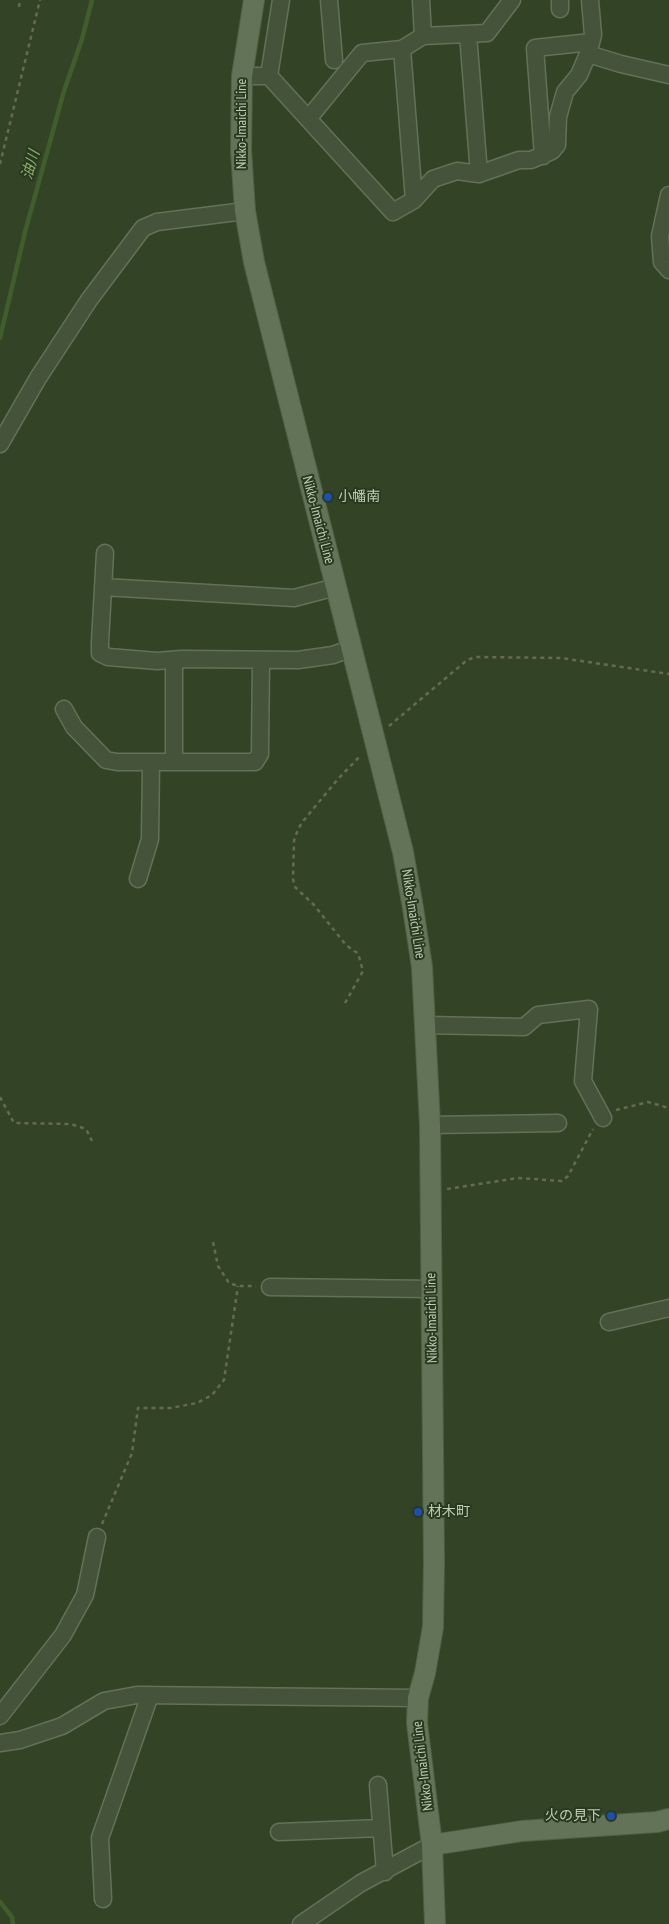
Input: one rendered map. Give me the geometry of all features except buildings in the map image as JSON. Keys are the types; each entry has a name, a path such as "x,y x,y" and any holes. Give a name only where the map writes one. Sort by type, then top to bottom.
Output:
{"main road":[{"name":"Nikko-Imaichi Line","path":"254,0 242,76 241,150 245,211 265,310 403,852 422,967 430,1125 434,1561 433,1627 425,1673 418,1698 416,1723 432,1845 435,1924"},
{"path":"432,1845 522,1831 657,1822 669,1819"}],"street":[{"path":"269,76 281,0"},
{"path":"328,0 334,60"},
{"path":"421,0 423,36"},
{"path":"308,119 362,53 402,49 423,36 487,33 512,0"},
{"path":"242,76 269,76 393,212 414,200 433,179 458,171 479,174 519,160 531,160 543,156 557,146 558,117 565,92 578,75 590,48 593,35 590,0"},
{"path":"468,34 479,174"},
{"path":"543,156 535,48 590,48 621,64 669,75"},
{"path":"402,49 414,200"},
{"path":"669,194 660,236 662,262 669,270"},
{"path":"0,444 38,378 89,300 143,228 158,222 245,211"},
{"path":"105,553 100,653 108,657 157,662 174,660 298,660 333,654 352,648"},
{"path":"103,587 294,598 336,587"},
{"path":"174,660 174,762"},
{"path":"64,709 74,727 106,760 117,762 255,762 260,754 261,660"},
{"path":"138,879 150,839 151,762"},
{"path":"425,1025 524,1027 538,1015 589,1009 584,1081 604,1118"},
{"path":"430,1125 558,1123"},
{"path":"270,1287 432,1289"},
{"path":"609,1322 669,1308"},
{"path":"0,1716 63,1635 81,1603 85,1595 97,1537"},
{"path":"0,1743 20,1740 62,1726 104,1701 137,1695 418,1698"},
{"path":"103,1899 100,1838 150,1695"},
{"path":"378,1785 386,1872"},
{"path":"279,1832 381,1828"},
{"path":"302,1924 361,1884 386,1872 432,1845"}],"path":[{"path":"19,7 20,0"},
{"path":"0,164 40,0"},
{"path":"411,706 466,661 474,658 561,658 669,674"},
{"path":"338,779 298,829 294,841 293,879 295,887 314,905 338,936 358,953 362,971 345,1003"},
{"path":"0,1097 14,1123 71,1124 86,1129 92,1141"},
{"path":"430,1191 518,1178 562,1181 568,1176 597,1123 604,1118 616,1110 648,1102 669,1108"},
{"path":"213,1242 218,1266 228,1283 238,1286 270,1287"},
{"path":"97,1537 132,1453 138,1408 171,1408 197,1403 212,1395 224,1380 238,1286"}],"waterway":[{"name":"油川","path":"0,338 25,232 64,91 82,39 92,0"},
{"path":"0,1902 12,1917 13,1924"}],"place":[{"name":"小幡南","path":"328,497"},
{"name":"材木町","path":"418,1512"},
{"name":"火の見下","path":"611,1816"}]}
